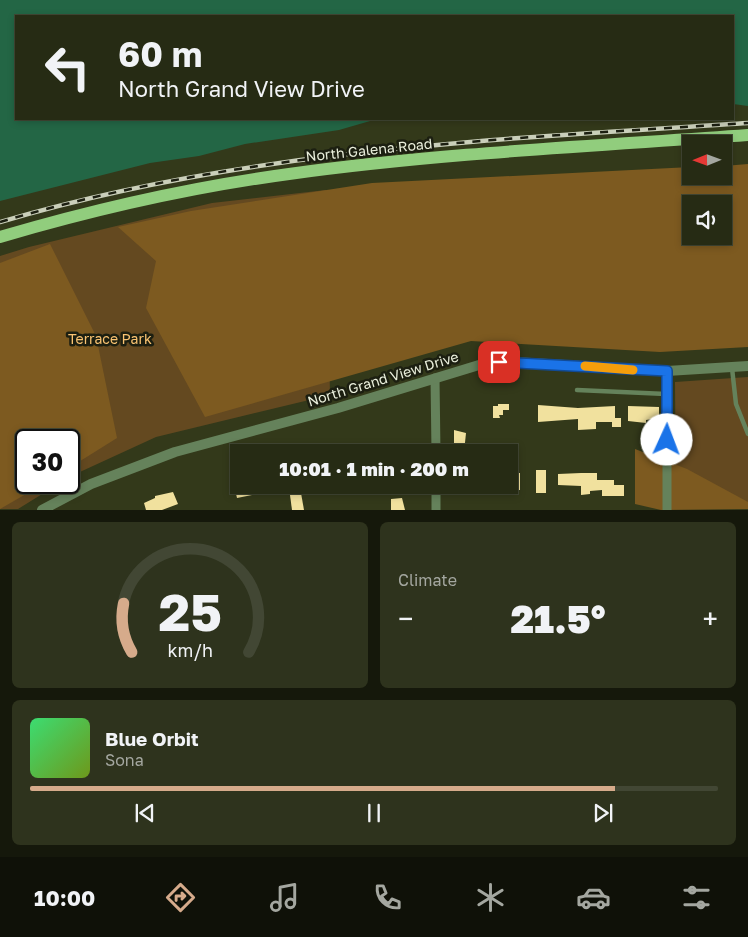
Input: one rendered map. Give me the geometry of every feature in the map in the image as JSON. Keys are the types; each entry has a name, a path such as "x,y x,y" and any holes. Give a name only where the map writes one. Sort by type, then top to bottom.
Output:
{"main road":[{"name":"North Galena Road","path":"0,237 131,203 287,174 400,161 748,135"}],"street":[{"name":"North Grand View Drive","path":"42,510 92,484 175,452 338,408 479,365 505,362 667,371 748,366"},
{"path":"667,371 667,510"},
{"path":"435,378 436,444"},
{"path":"436,494 436,510"}],"lane":[{"path":"732,368 736,404 748,434"},
{"path":"578,390 668,394"}],"green space":[{"name":"Terrace Park","path":"326,190 330,395 156,437 80,472 80,429 15,429 15,494 42,494 18,509 0,509 0,256 29,247 212,203"},
{"path":"748,377 748,509 676,509 675,382"}],"shaded area":[{"path":"0,0 748,0 748,106 734,104 734,15 15,15 15,120 374,120 339,130 245,144 199,156 150,163 0,201"},
{"path":"748,164 748,347 660,352 471,341 205,417 146,308 156,261 118,227 191,211 372,183 682,167 682,185 732,185 732,165"},
{"path":"50,244 96,336 117,438 80,461 80,429 15,429 15,494 26,494 0,509 0,263"},
{"path":"635,449 687,469 748,502 748,509 661,510 635,504"}],"building":[{"path":"498,404 509,404 509,410 503,410 503,415 499,415 500,418 493,418 493,406 498,406"},
{"path":"538,405 578,408 615,406 615,418 621,418 621,427 612,427 612,422 596,422 596,429 578,430 578,419 538,422"},
{"path":"628,406 659,407 659,418 646,420 646,423 628,421"},
{"path":"454,430 466,433 465,444 454,444"},
{"path":"536,470 546,470 546,493 536,493"},
{"path":"518,473 520,473 520,490 518,490"},
{"path":"597,473 597,480 614,480 614,485 624,485 624,496 602,496 602,490 590,491 590,494 581,495 581,486 558,485 558,474"},
{"path":"173,492 178,504 162,510 146,510 144,503 155,498 155,496"},
{"path":"236,494 252,494 252,495 237,498"},
{"path":"301,494 304,510 292,510 290,495"},
{"path":"402,498 405,510 391,510 391,499"}],"railway":[{"path":"0,222 92,198 184,178 277,163 465,142 748,123"}],"slow traffic":[{"path":"585,366 633,370"}],"route":[{"path":"499,362 667,371 667,440"}]}
